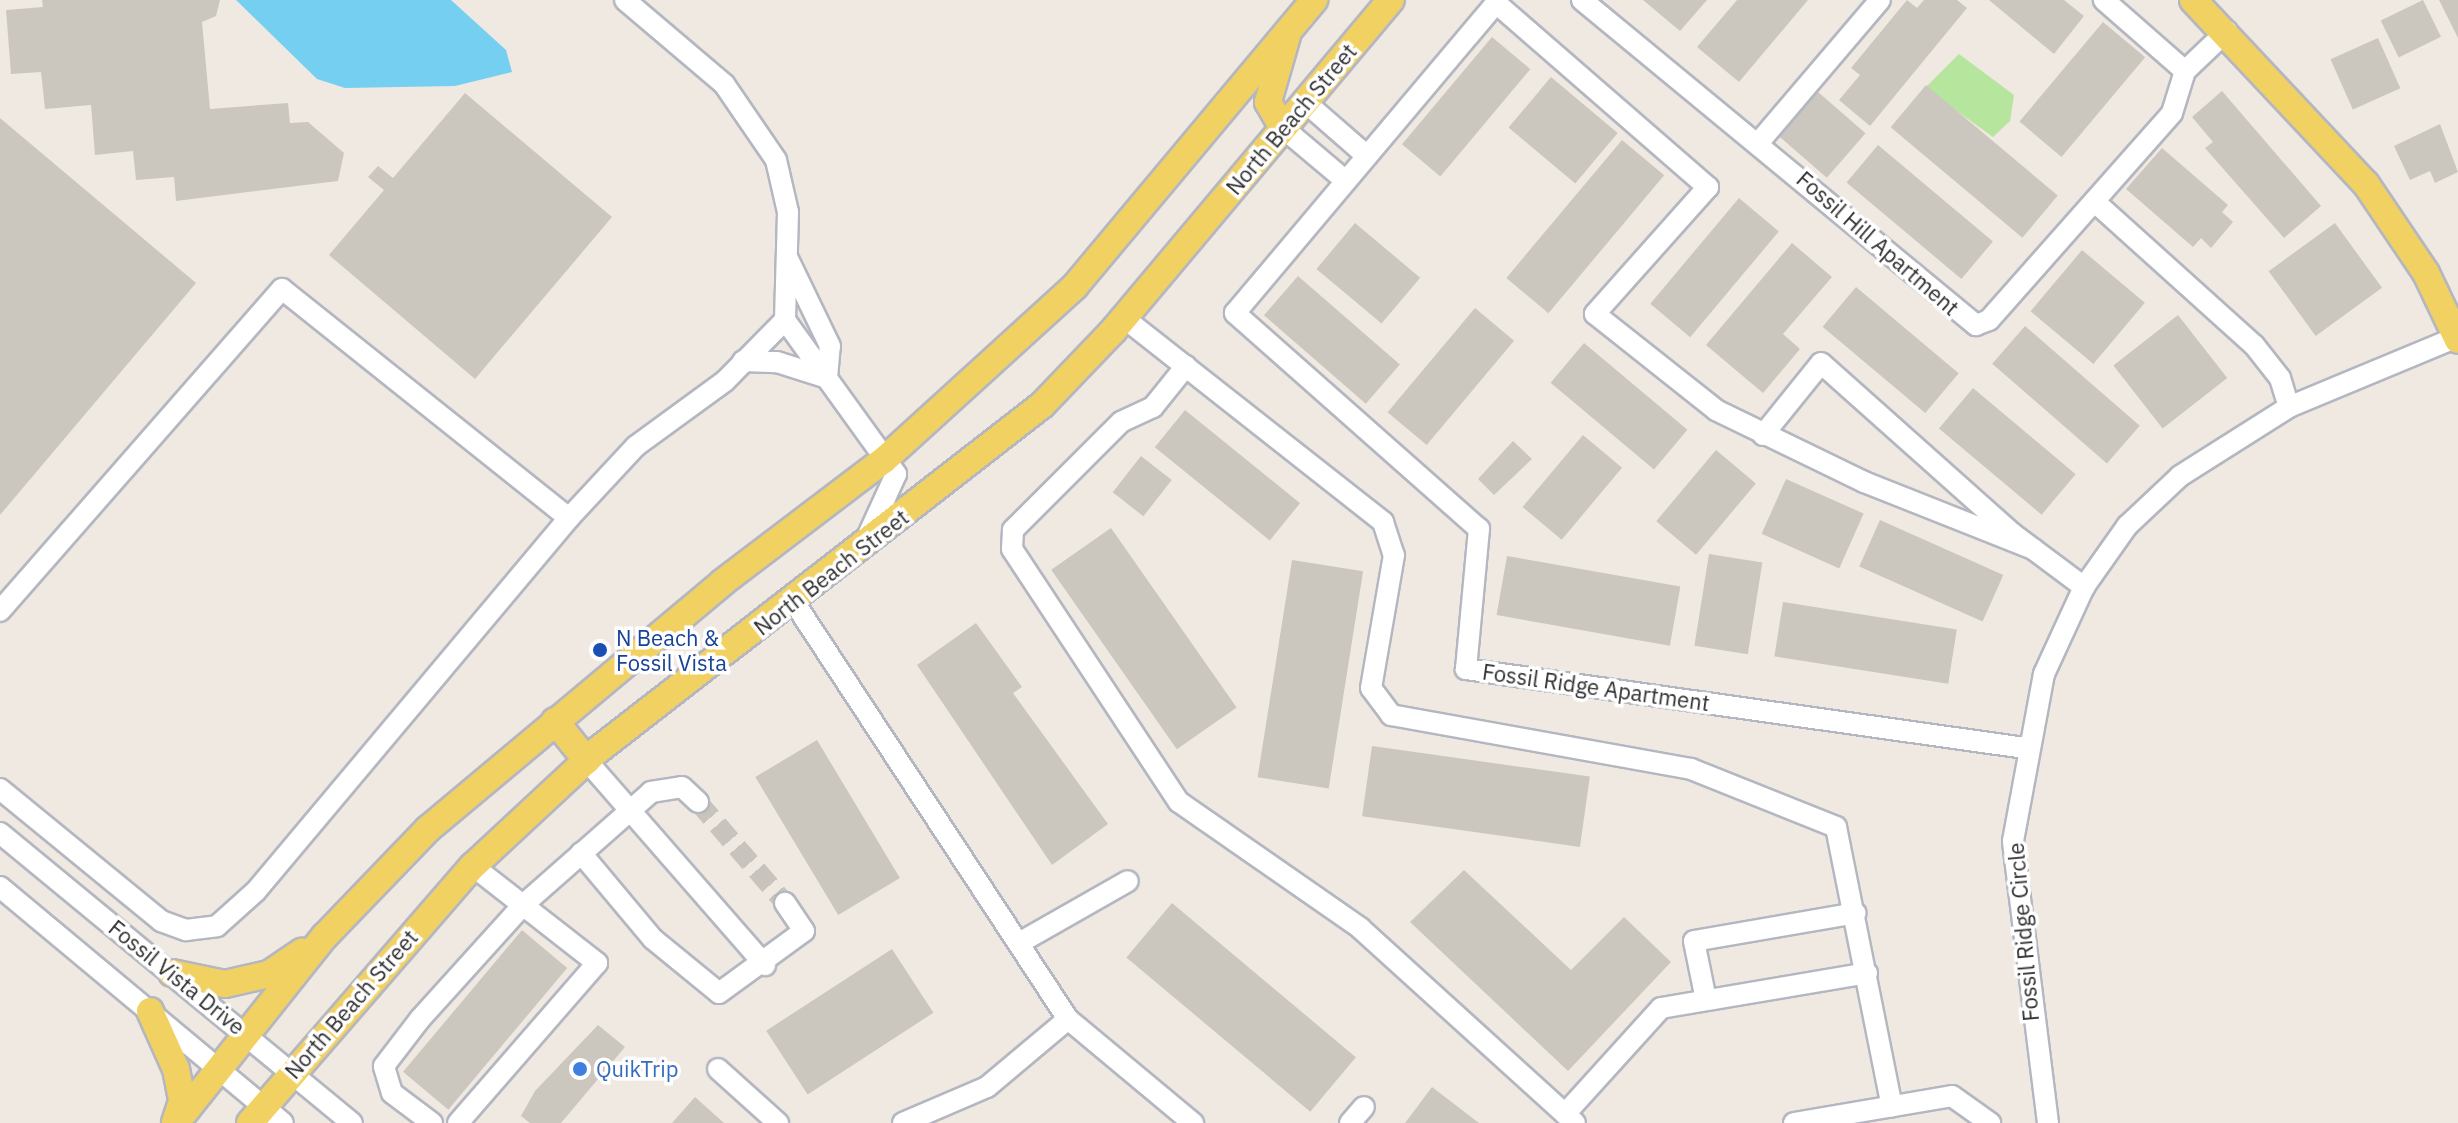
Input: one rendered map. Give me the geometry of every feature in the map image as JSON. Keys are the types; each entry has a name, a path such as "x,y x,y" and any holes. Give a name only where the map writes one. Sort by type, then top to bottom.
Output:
{"main road":[{"path":"176,1123 325,936 428,829 555,721 884,460 1075,286 1314,0"},
{"name":"North Beach Street","path":"266,1118 292,1071 473,866 587,761 862,549 1042,405 1124,318 1391,0"},
{"path":"2193,0 2227,31 2366,184 2426,273 2457,338"},
{"path":"1283,128 1268,102 1288,33"},
{"path":"555,721 587,761"},
{"path":"172,973 225,984 269,974 325,936"},
{"path":"150,1011 176,1069 182,1101 176,1123"}],"street":[{"path":"625,0 724,84 776,160 788,212 785,320 896,474 862,549"},
{"name":"Fossil Hill Apartment","path":"1582,0 1760,141 1976,325 1989,320 2172,113 2185,71"},
{"path":"1760,141 1880,0"},
{"path":"2104,0 2185,71 2227,31"},
{"name":"Fossil Ridge Apartment","path":"2025,748 1466,669 1479,529 1235,313 1496,3 1708,187 1595,314 1716,410 1763,435 2033,549"},
{"path":"1305,102 1367,156"},
{"path":"1283,128 1346,181"},
{"path":"2095,202 2254,345 2280,378 2289,407"},
{"path":"787,257 830,346 827,378"},
{"path":"0,611 282,289 569,518"},
{"path":"1124,318 1383,522 1394,555 1371,688 1391,715 1664,762 1816,813 1836,827 1856,913 1892,1106"},
{"path":"0,789 161,921 186,930 217,926 238,910 569,518 636,446 743,361 785,320"},
{"name":"Fossil Ridge Circle","path":"2048,1123 2013,841 2025,748 2044,674 2084,587 2127,526 2180,476 2289,407 2457,338"},
{"path":"743,361 777,362 827,378"},
{"name":"Fossil Ridge Apartment","path":"1763,435 1821,363 2033,549 2084,587"},
{"path":"1186,366 1153,407 1121,422 1013,530 1012,549 1179,802 1360,928 1570,1119 1661,1008 1867,973"},
{"path":"794,602 1068,1019 1193,1123"},
{"path":"587,761 626,812 765,965"},
{"path":"432,1123 392,1093 384,1066 523,905 626,812 670,785 698,802"},
{"name":"Fossil Vista Drive","path":"2,839 247,1033 352,1123"},
{"path":"581,853 640,918 671,939 682,959 719,993 765,965 804,931 785,903"},
{"path":"458,1123 597,963 473,866"},
{"path":"1019,943 1128,881"},
{"name":"Fossil Vista Drive","path":"0,887 219,1069 266,1118"},
{"path":"1706,1000 1694,941 1856,913"},
{"path":"903,1123 987,1087 1068,1019"},
{"path":"718,1069 778,1123"},
{"path":"1794,1123 1952,1096 1990,1123"},
{"path":"1350,1123 1364,1107"}],"green space":[{"path":"1959,54 2014,95 2010,121 1993,137 1925,88"}],"water":[{"path":"236,0 451,0 506,50 512,72 455,86 345,88 317,79"}],"building":[{"path":"42,0 220,0 216,16 202,22 210,109 288,103 290,123 308,122 344,153 338,181 176,201 174,177 136,180 133,151 95,155 91,105 45,109 41,72 11,74 6,10 43,7"},
{"path":"1643,0 1707,0 1680,31"},
{"path":"1737,0 1808,0 1739,82 1697,47"},
{"path":"1907,0 1917,8 1924,0 1957,0 1967,8 1870,126 1839,100 1860,75 1851,68"},
{"path":"1989,0 2064,0 2084,16 2054,54"},
{"path":"2423,0 2441,37 2399,57 2381,21"},
{"path":"2439,0 2458,0 2458,38"},
{"path":"2103,22 2145,57 2062,157 2019,122"},
{"path":"1492,37 1530,69 1440,176 1402,144"},
{"path":"2378,38 2400,88 2353,109 2330,59"},
{"path":"1551,77 1618,133 1575,183 1509,128"},
{"path":"1926,85 2058,196 2022,238 1891,127"},
{"path":"2222,91 2321,206 2284,238 2205,148 2213,142 2192,117"},
{"path":"1818,92 1866,133 1827,178 1779,137"},
{"path":"465,93 612,217 475,379 329,255 384,190 368,177 378,166 393,178"},
{"path":"0,118 196,283 0,515"},
{"path":"2440,124 2458,172 2435,183 2430,171 2410,180 2394,146"},
{"path":"1622,140 1664,175 1548,313 1506,278"},
{"path":"1878,145 1993,241 1961,279 1847,183"},
{"path":"2162,148 2228,205 2222,212 2233,222 2211,248 2201,238 2193,247 2126,189"},
{"path":"1739,198 1779,231 1690,337 1650,304"},
{"path":"1355,223 1420,278 1382,324 1316,269"},
{"path":"2335,223 2382,288 2316,336 2269,271"},
{"path":"1792,243 1832,277 1783,334 1800,349 1763,393 1706,345"},
{"path":"2082,250 2145,303 2093,364 2031,311"},
{"path":"1298,276 1400,365 1366,404 1264,315"},
{"path":"1856,287 1959,373 1925,413 1823,327"},
{"path":"1475,308 1514,341 1427,445 1388,412"},
{"path":"2178,315 2227,378 2163,429 2113,365"},
{"path":"2025,326 2140,426 2107,463 1992,364"},
{"path":"1584,343 1687,430 1654,470 1551,383"},
{"path":"1973,388 2076,474 2042,515 1939,429"},
{"path":"1185,410 1300,503 1270,540 1155,447"},
{"path":"1583,435 1622,468 1562,540 1523,507"},
{"path":"1513,441 1532,459 1494,495 1478,479"},
{"path":"1716,450 1756,483 1696,555 1656,521"},
{"path":"1141,456 1172,480 1143,516 1113,492"},
{"path":"1786,479 1864,514 1839,568 1762,534"},
{"path":"1880,520 2003,575 1983,622 1859,567"},
{"path":"1111,528 1237,707 1177,749 1051,570"},
{"path":"1709,554 1762,562 1748,654 1694,646"},
{"path":"1507,556 1680,587 1670,646 1497,615"},
{"path":"1292,560 1363,571 1329,789 1258,777"},
{"path":"1783,602 1957,630 1948,684 1774,656"},
{"path":"976,623 1022,687 1013,693 1108,824 1052,865 917,665"},
{"path":"817,740 900,878 838,915 755,777"},
{"path":"1372,746 1590,777 1580,847 1362,816"},
{"path":"1464,870 1571,970 1624,917 1671,962 1568,1071 1410,922"},
{"path":"1172,903 1356,1057 1310,1112 1126,957"},
{"path":"522,930 567,968 448,1110 403,1072"},
{"path":"892,949 933,1013 808,1094 766,1031"},
{"name":"QuikTrip","path":"598,1025 625,1047 561,1123 530,1123 521,1116 535,1091"},
{"path":"1432,1087 1479,1123 1405,1123"},
{"path":"695,1097 724,1123 672,1123"}],"tunnel":[{"path":"698,802 785,903"}],"place":[{"name":"N Beach & Fossil Vista","path":"600,650"},
{"name":"QuikTrip","path":"580,1069"}]}
